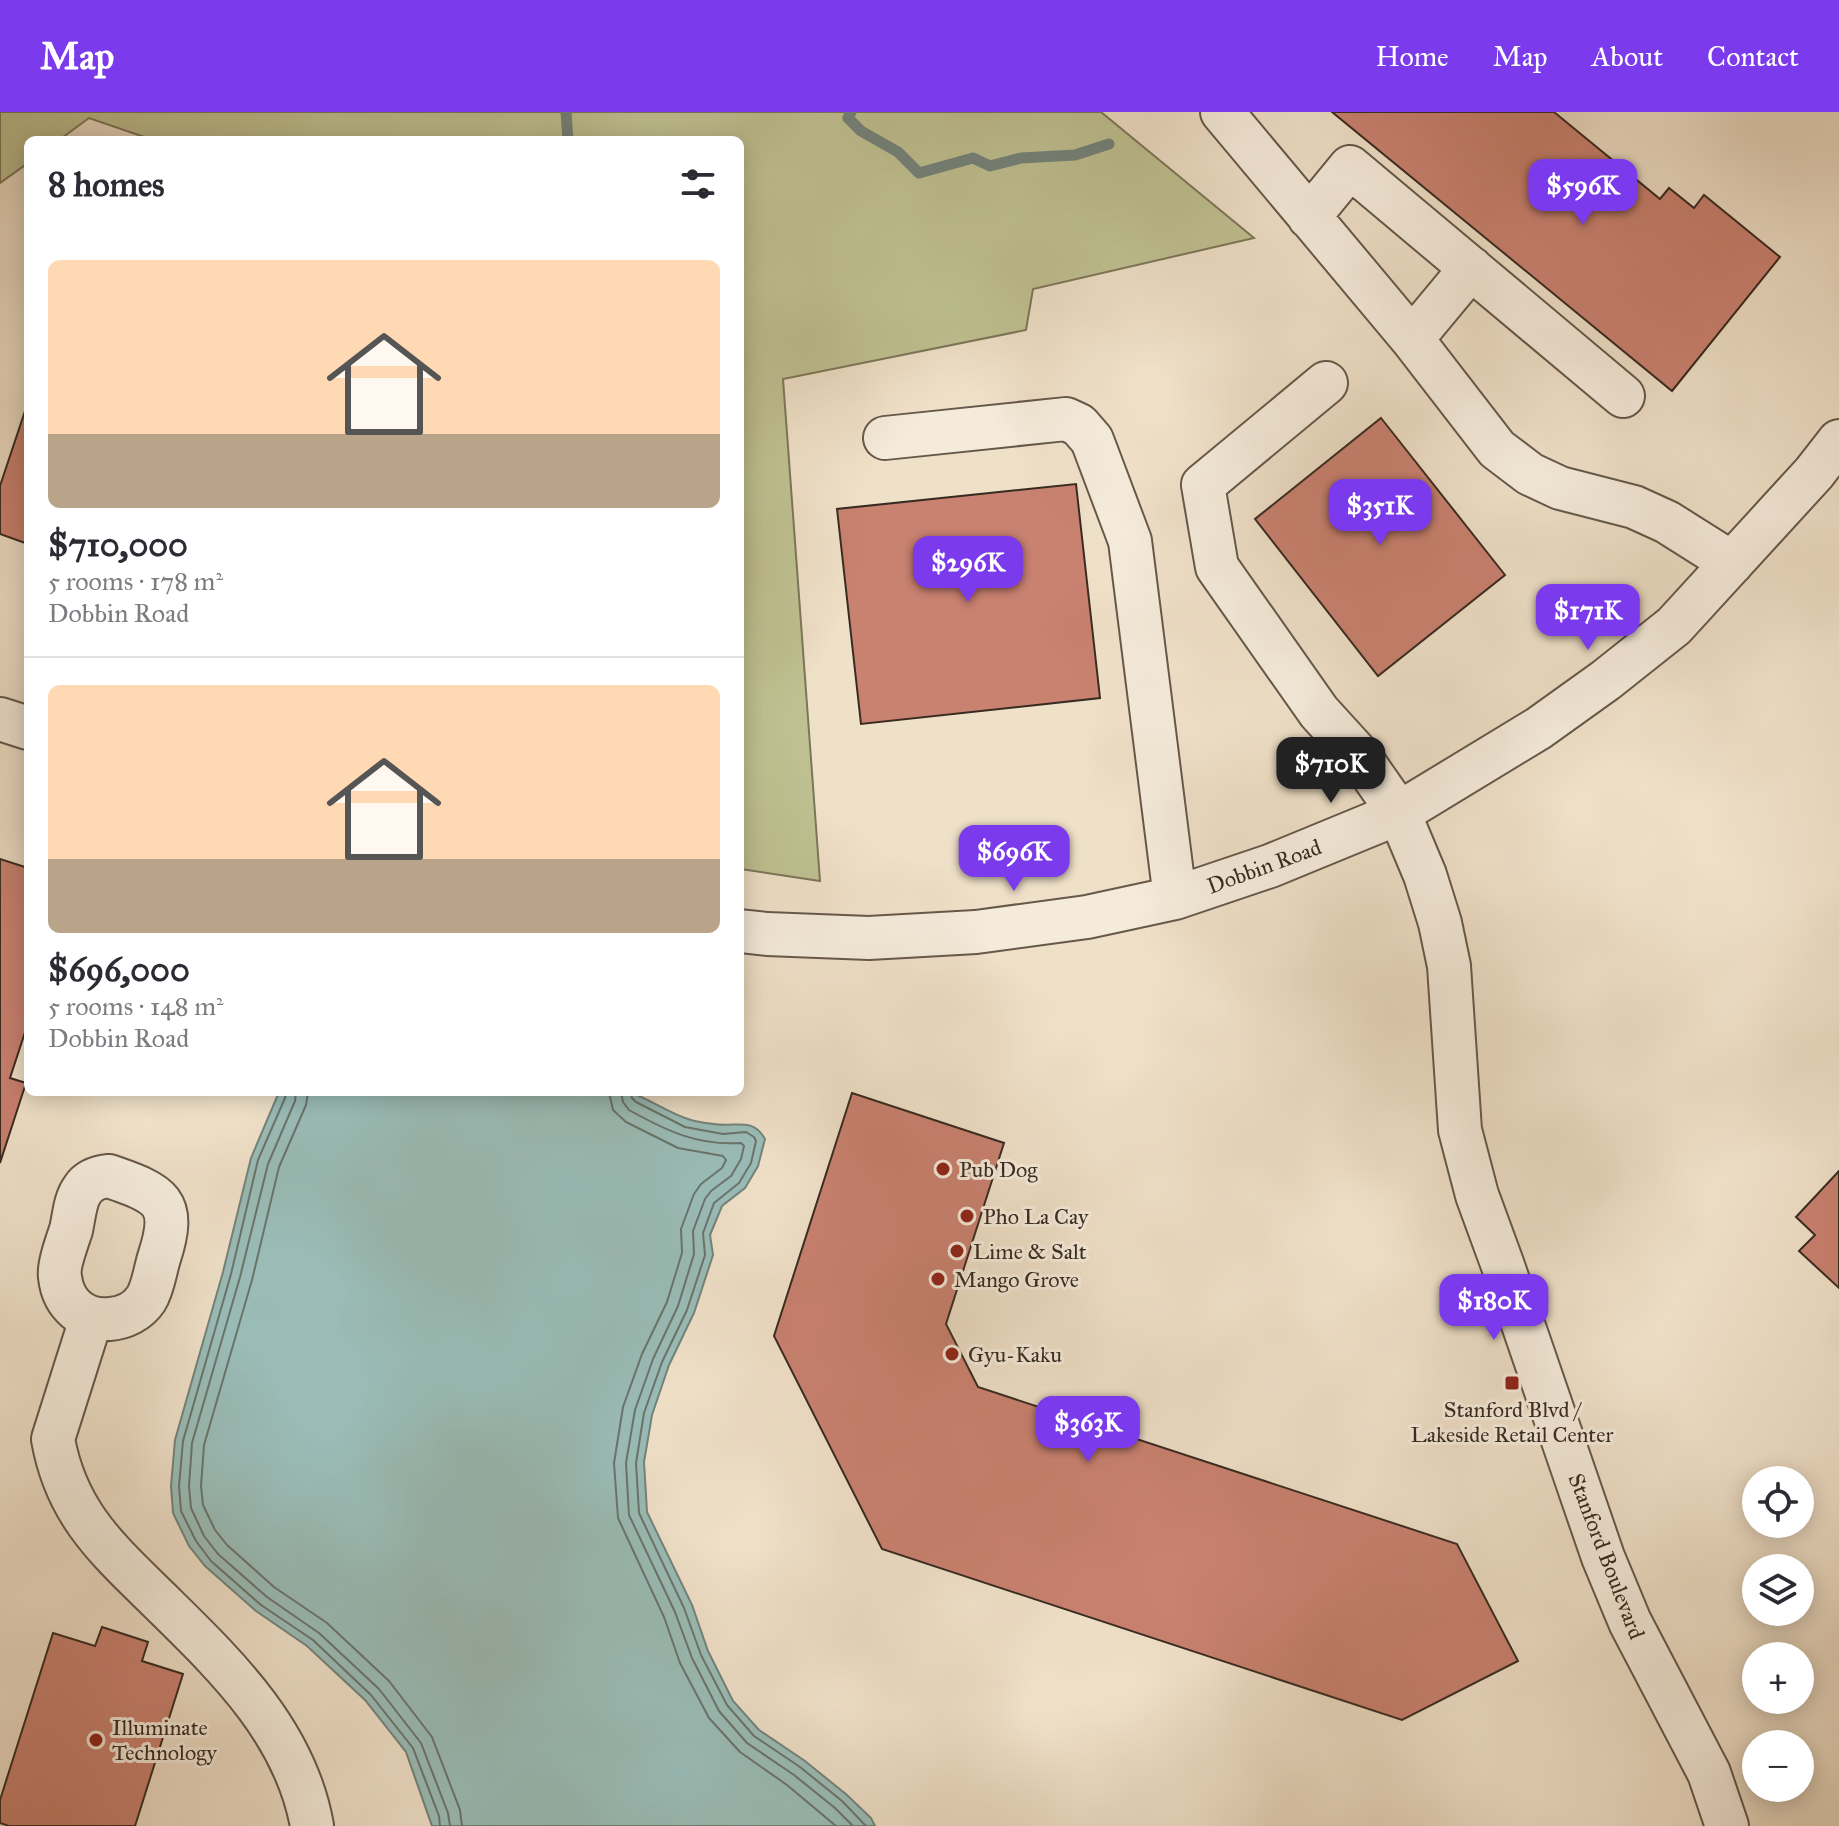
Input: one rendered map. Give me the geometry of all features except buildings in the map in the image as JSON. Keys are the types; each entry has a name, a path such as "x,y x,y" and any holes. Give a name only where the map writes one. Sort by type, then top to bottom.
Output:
{"street":[{"path":"1222,112 1412,339 1497,449 1530,474 1560,488 1634,507 1667,522 1732,563"},
{"path":"1309,217 1350,167 1623,396"},
{"path":"1412,339 1471,268"},
{"name":"Stanford Boulevard","path":"1326,383 1203,485 1217,567 1319,712 1360,757 1399,813 1425,875 1449,966 1460,1130 1477,1195 1603,1557 1630,1622 1709,1773 1727,1826"},
{"path":"885,438 1066,419 1079,425 1092,440 1130,541 1175,898"},
{"name":"Dobbin Road","path":"744,931 869,938 976,932 1087,917 1175,898 1270,866 1399,813 1539,728 1674,626 1814,473 1839,441"},
{"path":"0,719 24,727"},
{"path":"91,1319 53,1439 65,1484 105,1548 217,1658 266,1717 287,1752 312,1826"}],"green space":[{"path":"0,112 1101,112 1254,238 1033,289 1026,330 783,379 820,881 744,870 744,136 141,136 89,118 64,136 24,136 24,166 0,183"}],"water":[{"path":"277,1096 639,1096 691,1120 749,1125 760,1132 765,1139 758,1166 745,1188 722,1206 710,1235 713,1255 694,1313 669,1365 652,1415 644,1462 647,1512 692,1605 708,1651 733,1701 759,1730 847,1795 875,1826 432,1826 406,1752 365,1700 307,1646 256,1611 205,1566 189,1546 173,1513 171,1486 175,1440 223,1272 251,1158"}],"waterway":[{"path":"566,112 568,136"},
{"path":"851,112 848,118 861,131 898,152 919,173 973,158 990,166 1021,158 1075,155 1109,144"}],"place":[{"name":"Pub Dog","path":"943,1169"},
{"name":"Pho La Cay","path":"967,1216"},
{"name":"Lime & Salt","path":"957,1251"},
{"name":"Mango Grove","path":"938,1279"},
{"name":"Gyu-Kaku","path":"952,1354"},
{"name":"Stanford Blvd / Lakeside Retail Center","path":"1512,1383"},
{"name":"Illuminate Technology","path":"96,1740"}]}
